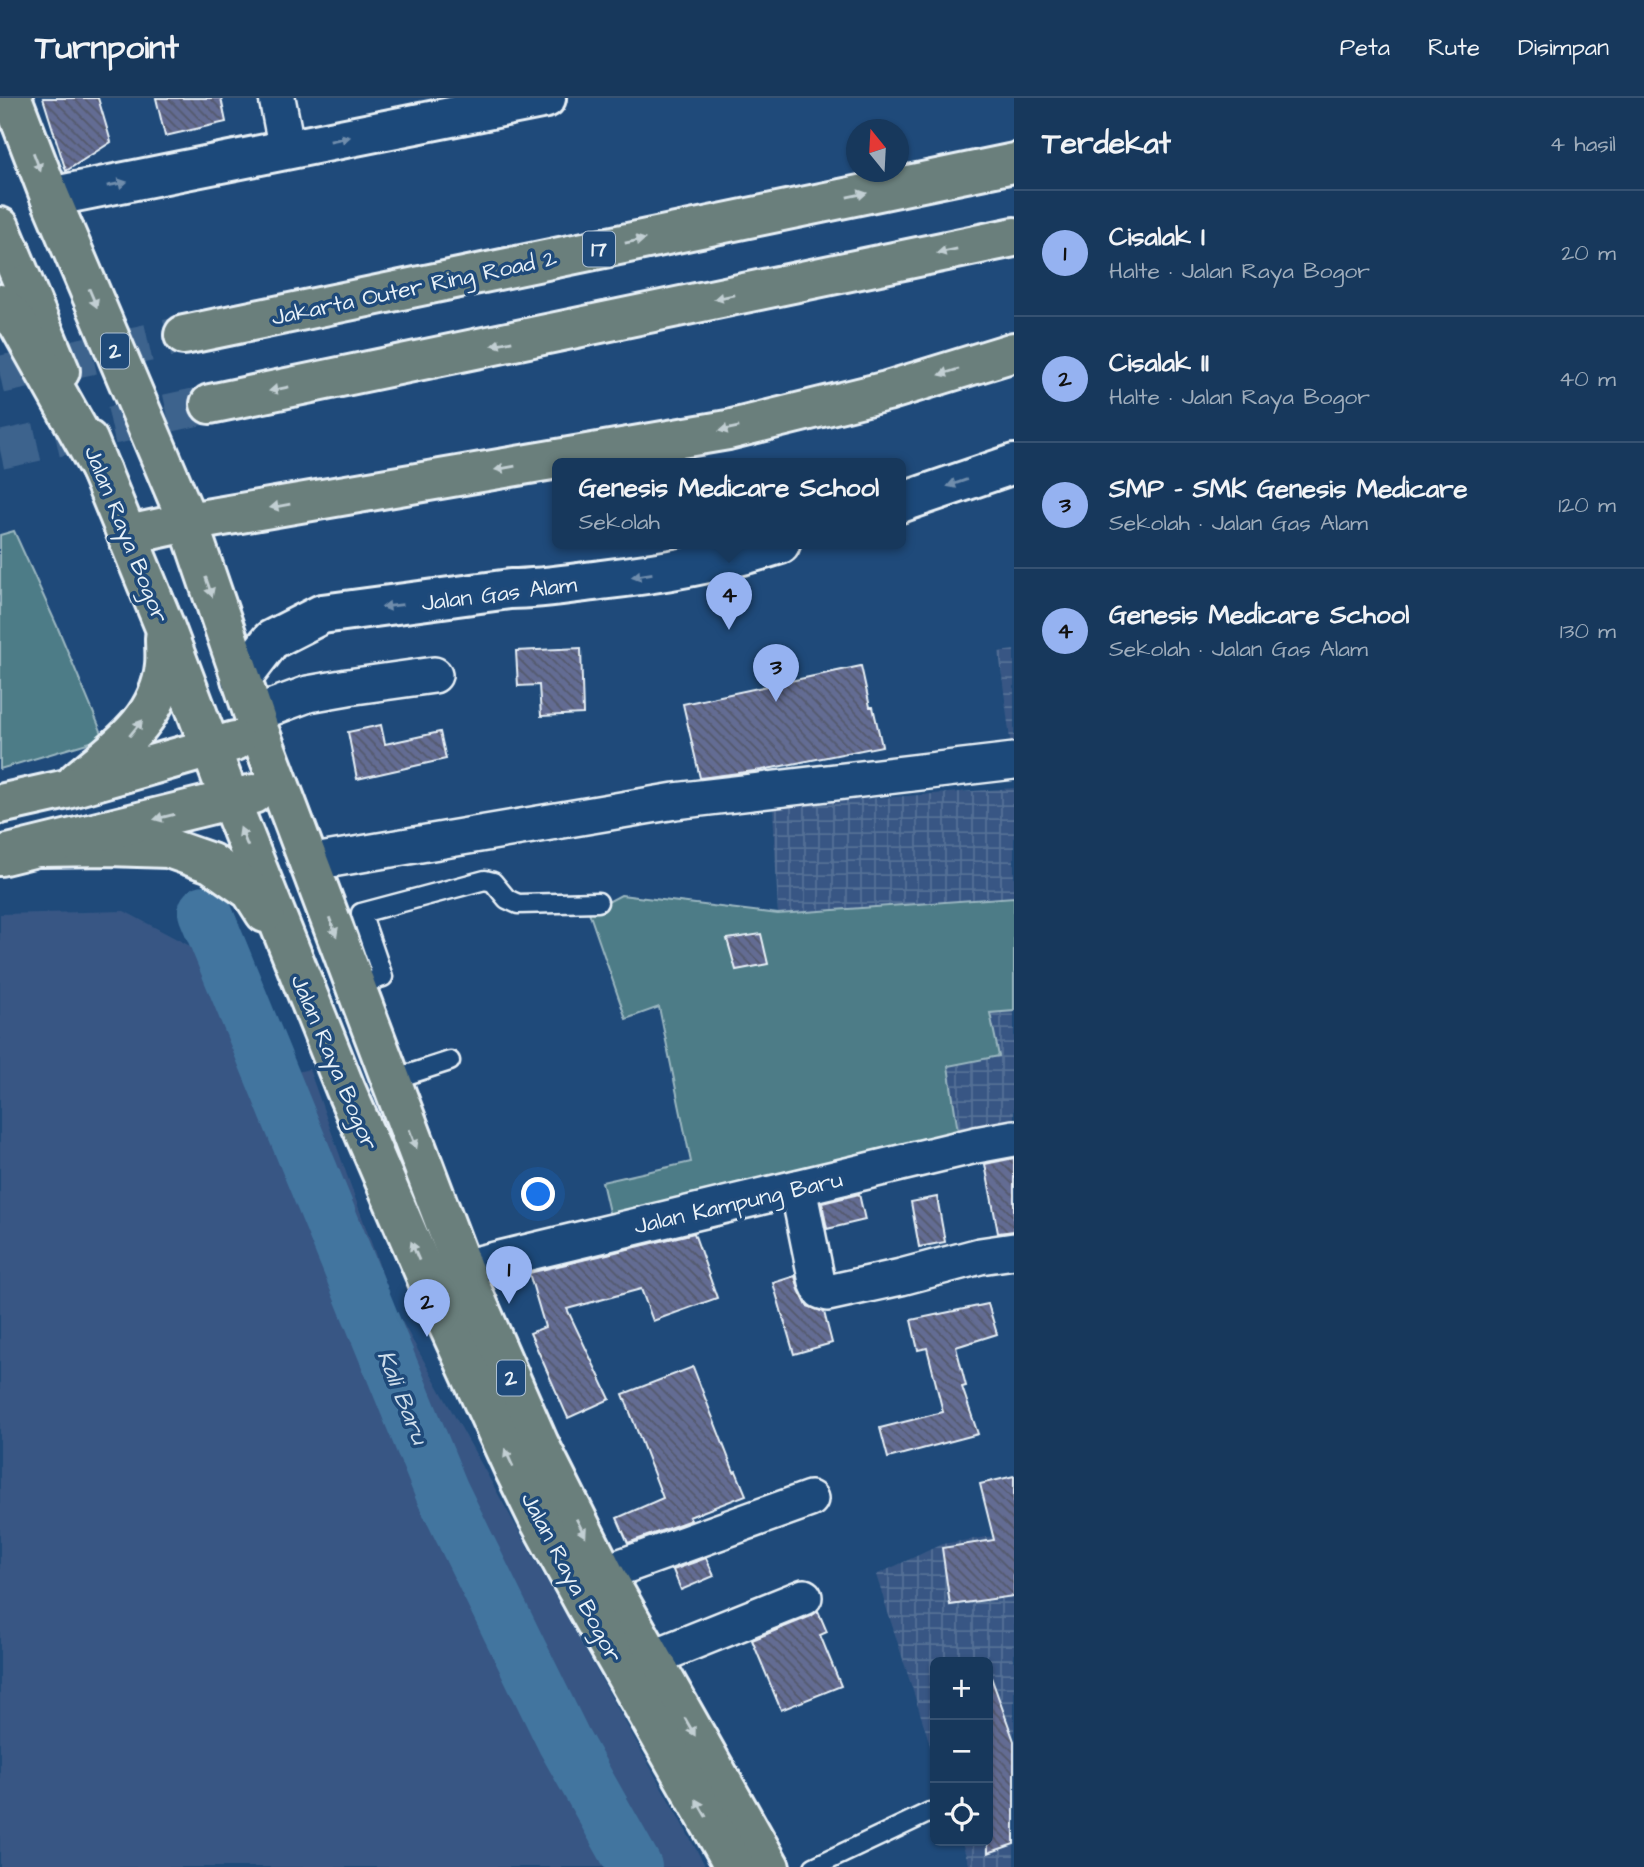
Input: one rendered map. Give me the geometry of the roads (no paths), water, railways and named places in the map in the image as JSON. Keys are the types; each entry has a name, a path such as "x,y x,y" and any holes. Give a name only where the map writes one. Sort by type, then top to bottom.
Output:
{"highway":[{"path":"3,243 66,235 12,98"},
{"name":"Jakarta Outer Ring Road 2","path":"184,335 1014,163"},
{"path":"0,211 50,197"},
{"name":"Jalan Raya Bogor","path":"66,235 188,522 251,708 462,1268 540,1444 604,1573 770,1867"},
{"path":"210,404 1014,237"},
{"name":"Jalan Raya Bogor","path":"3,243 128,535 290,954 428,1280 514,1469 586,1606 735,1867"},
{"path":"0,304 18,323 101,471"},
{"path":"564,458 729,430 887,391 1014,352"},
{"path":"128,535 188,522 552,460"},
{"path":"67,789 134,733 155,702 165,667 164,625"},
{"path":"0,804 67,789 211,748 251,708"},
{"path":"0,856 280,786"},
{"path":"40,847 167,848 211,863 251,891 290,954"}],"main road":[{"path":"50,197 546,98"},
{"path":"906,501 1014,464"},
{"name":"Jalan Gas Alam","path":"251,708 271,640 322,614 510,589 628,577 695,566 766,549"}],"street":[{"path":"277,98 287,150"},
{"path":"251,708 308,694 434,675"},
{"path":"309,863 675,802 1014,761"},
{"name":"Jalan Kampung Baru","path":"462,1268 1014,1138"},
{"path":"798,1188 821,1291 828,1293 901,1278 980,1256 1014,1251"},
{"path":"604,1573 810,1499"},
{"path":"652,1658 804,1597"}],"lane":[{"path":"355,986 383,976 361,913 485,880 493,882 507,899 518,904 598,902"},
{"path":"391,1080 450,1062"},
{"path":"814,1867 930,1812"}],"waterway":[{"name":"Kali Baru","path":"205,912 442,1492 564,1741 635,1867"}],"tunnel":[{"path":"0,375 184,335"},
{"path":"0,450 210,404"}],"place":[{"name":"Genesis Medicare School","path":"729,630"},
{"name":"SMP - SMK Genesis Medicare","path":"776,702"},
{"name":"Cisalak I","path":"509,1304"},
{"name":"Cisalak II","path":"427,1337"}]}
